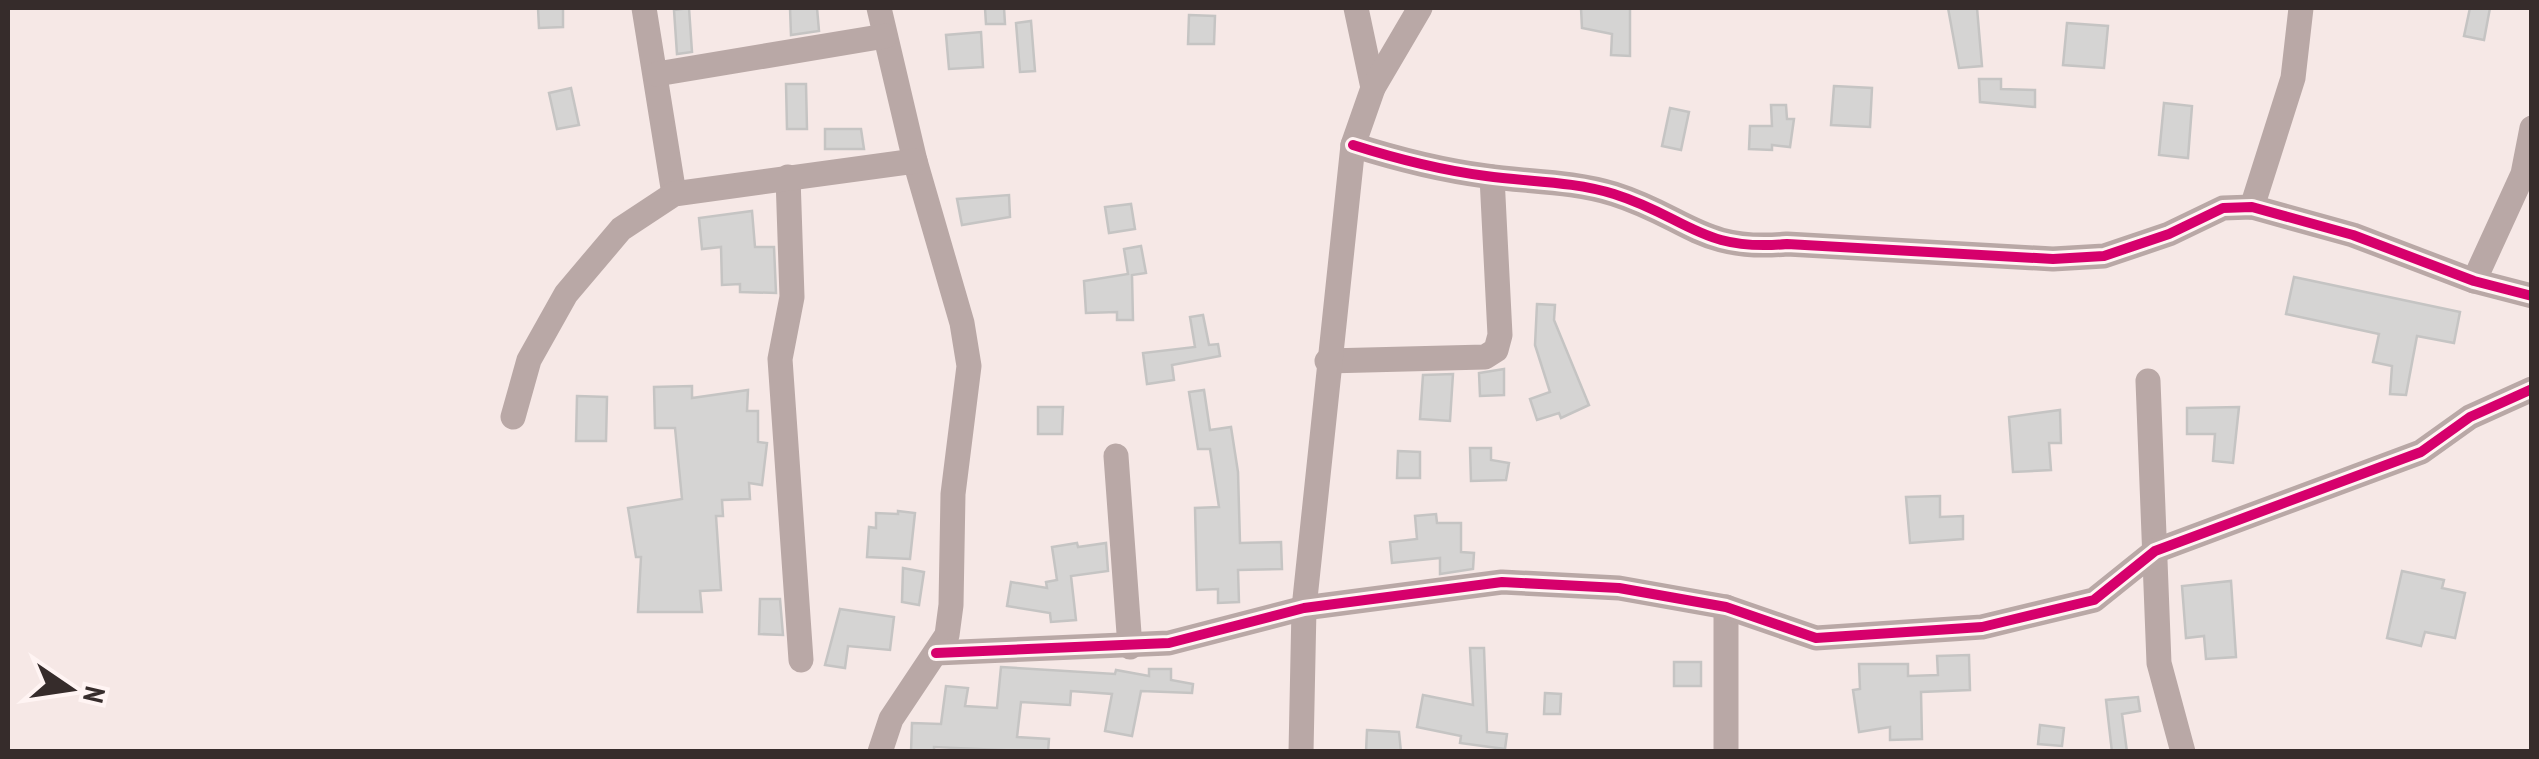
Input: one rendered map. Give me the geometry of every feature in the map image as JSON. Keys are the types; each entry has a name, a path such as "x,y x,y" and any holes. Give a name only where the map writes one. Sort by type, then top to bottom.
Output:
{"street":[{"path":"644,8 674,194"},
{"path":"879,8 915,161 962,323 969,366 953,494 952,605 946,635 891,719 880,752"},
{"path":"1356,8 1373,88"},
{"path":"1301,752 1304,608 1326,360 1353,145 1373,88 1420,8"},
{"path":"2252,207 2292,78 2301,8"},
{"path":"656,74 886,36"},
{"path":"2474,281 2523,174 2532,128"},
{"path":"1353,145 1427,168 1541,179 1615,194 1716,242 1748,247 1787,244 2053,259 2104,256 2169,234 2223,208 2252,207 2354,235 2474,281 2532,296"},
{"path":"513,417 528,360 566,294 620,229 674,194 915,161"},
{"path":"788,177 792,297 780,359 801,660"},
{"path":"1326,360 1486,357 1496,350 1500,335 1492,177"},
{"path":"2148,381 2159,663 2183,752"},
{"path":"936,652 1170,643 1304,608 1502,582 1618,588 1726,606 1816,638 1982,626 2094,600 2155,551 2421,452 2470,416 2532,389"},
{"path":"1116,456 1130,647"},
{"path":"1726,606 1726,752"}],"building":[{"path":"538,8 563,8 563,27 539,28"},
{"path":"689,8 692,52 677,54 674,10"},
{"path":"790,8 817,8 819,31 791,35"},
{"path":"985,8 1004,8 1005,24 986,24"},
{"path":"1581,8 1630,8 1630,56 1611,55 1612,34 1582,28"},
{"path":"1948,8 1977,8 1982,66 1959,68"},
{"path":"2470,8 2490,8 2484,40 2464,36"},
{"path":"1189,15 1215,16 1214,44 1188,44"},
{"path":"1031,21 1035,71 1020,72 1016,23"},
{"path":"2067,23 2108,26 2104,68 2063,65"},
{"path":"981,32 983,67 949,69 946,35"},
{"path":"1979,79 2001,79 2001,89 2035,90 2035,107 1980,102"},
{"path":"786,84 806,84 807,129 787,129"},
{"path":"1834,86 1872,88 1870,127 1831,125"},
{"path":"571,88 579,125 557,129 549,93"},
{"path":"2164,103 2192,106 2188,158 2159,155"},
{"path":"1771,105 1786,105 1787,119 1794,119 1790,147 1749,149 1750,126 1772,126"},
{"path":"1670,108 1689,112 1681,150 1662,146"},
{"path":"825,129 861,129 864,149 825,149"},
{"path":"1009,195 1010,217 962,225 957,199"},
{"path":"1131,204 1135,229 1109,233 1105,207"},
{"path":"752,211 755,247 774,247 776,293 740,292 740,284 722,285 721,247 702,249 699,218"},
{"path":"1141,246 1146,273 1132,275 1133,320 1117,320 1117,312 1086,313 1084,281 1128,274 1124,249"},
{"path":"2294,277 2460,312 2454,343 2417,336 2406,395 2390,394 2392,366 2373,362 2379,334 2286,314"},
{"path":"1537,304 1555,305 1554,320 1589,405 1561,418 1559,413 1537,420 1530,399 1550,392 1535,345"},
{"path":"1203,315 1209,345 1218,344 1220,356 1172,365 1174,380 1147,384 1143,353 1195,347 1190,317"},
{"path":"1504,369 1504,395 1480,396 1479,373"},
{"path":"1453,374 1450,421 1420,419 1423,375"},
{"path":"692,386 692,398 748,390 747,411 758,411 758,442 767,443 762,485 749,483 750,499 722,500 723,516 716,516 721,590 700,591 702,612 638,612 641,557 636,557 628,508 682,499 675,428 655,428 654,387"},
{"path":"1204,390 1210,430 1231,427 1238,472 1240,543 1281,542 1282,569 1238,570 1239,602 1218,603 1218,589 1197,590 1195,508 1219,507 1210,449 1198,449 1189,392"},
{"path":"577,396 607,397 606,441 576,441"},
{"path":"1038,407 1063,407 1062,434 1038,434"},
{"path":"2239,407 2233,463 2213,461 2215,434 2187,434 2187,408"},
{"path":"2060,410 2061,443 2049,443 2051,470 2013,472 2009,417"},
{"path":"1470,448 1491,448 1491,460 1509,463 1506,480 1471,481"},
{"path":"1398,451 1420,452 1420,478 1397,478"},
{"path":"1940,496 1940,517 1963,516 1963,539 1910,543 1906,497"},
{"path":"876,513 915,513 910,559 867,557 869,527 876,528"},
{"path":"1436,514 1437,523 1461,523 1461,552 1474,553 1473,569 1440,574 1440,558 1392,563 1390,542 1417,539 1415,516"},
{"path":"1077,543 1078,547 1106,543 1108,571 1071,576 1076,620 1051,622 1050,613 1007,606 1011,582 1047,588 1046,582 1057,580 1052,547"},
{"path":"903,568 924,572 919,605 902,602"},
{"path":"2402,571 2444,580 2442,588 2465,593 2455,638 2425,632 2421,646 2387,638"},
{"path":"2231,581 2236,657 2206,659 2204,636 2186,638 2182,586"},
{"path":"760,599 780,599 783,635 759,634"},
{"path":"840,609 894,617 890,650 848,646 845,668 825,665"},
{"path":"1470,648 1484,648 1487,732 1507,734 1505,749 1460,743 1461,736 1417,727 1423,695 1473,705"},
{"path":"1969,655 1970,690 1921,692 1922,739 1890,740 1890,727 1859,732 1853,690 1860,689 1859,664 1908,664 1908,676 1938,675 1937,656"},
{"path":"1674,662 1701,662 1701,686 1674,686"},
{"path":"1001,667 1115,674 1116,670 1149,676 1149,669 1171,669 1171,680 1193,684 1192,693 1141,691 1132,736 1105,731 1112,694 1071,691 1070,705 1021,702 1017,737 1049,739 1048,752 934,747 934,752 911,752 912,723 941,724 946,686 968,688 965,706 997,708"},
{"path":"1545,693 1561,694 1560,714 1544,714"},
{"path":"2138,697 2140,711 2122,714 2127,752 2112,752 2106,700"},
{"path":"2040,725 2064,728 2062,746 2038,744"},
{"path":"1367,730 1399,732 1401,752 1366,752"}],"cycle path":[{"path":"1353,145 1452,171 1598,190 1639,203 1714,238 1758,245 2053,259 2104,256 2169,234 2223,208 2252,207 2353,235 2474,281 2532,296"},
{"path":"936,653 1169,643 1304,608 1502,582 1619,588 1726,607 1816,638 1982,627 2094,600 2155,551 2421,452 2470,417 2532,389"}]}
